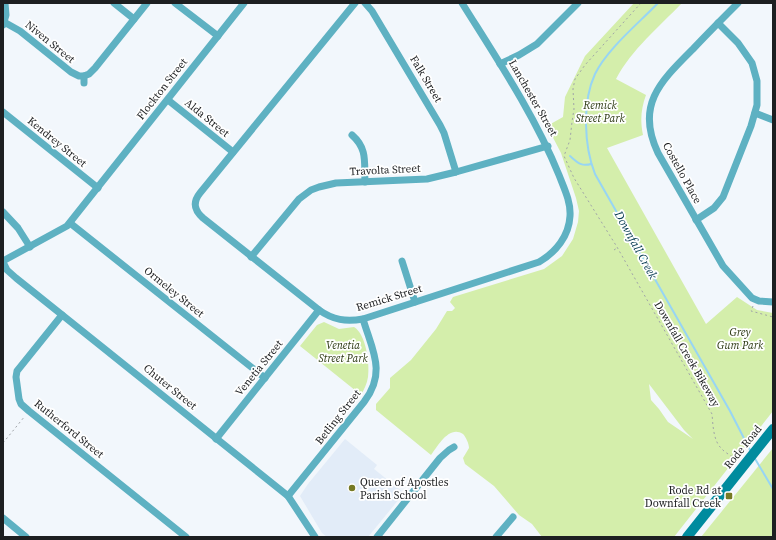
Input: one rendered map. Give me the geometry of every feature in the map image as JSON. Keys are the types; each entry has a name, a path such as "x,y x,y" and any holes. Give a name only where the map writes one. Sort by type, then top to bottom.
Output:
{"main road":[{"name":"Rode Road","path":"687,537 744,458 757,442 773,429"}],"street":[{"path":"4,23 6,15 5,3"},
{"path":"114,3 134,19"},
{"name":"Niven Street","path":"4,23 20,31 71,72 84,80 147,3"},
{"path":"176,3 218,36"},
{"name":"Flockton Street","path":"3,262 64,228 70,223 244,3"},
{"name":"Remick Street","path":"355,3 197,196 191,206 199,214 319,310 329,317 350,321 363,319 530,265 546,258 562,241 568,226 570,211"},
{"name":"Falk Street","path":"365,3 376,18 440,125 444,133 456,172"},
{"name":"Lanchester Street","path":"462,3 548,146 566,191 570,211"},
{"name":"Costello Place","path":"738,3 663,80 654,96 650,111 650,127 654,144 723,266 748,295 756,300"},
{"path":"500,64 519,55 536,44 576,4"},
{"path":"696,220 714,208 723,197 755,113 758,89 752,63 738,43 718,22"},
{"name":"Alda Street","path":"168,100 233,152"},
{"name":"Kendrey Street","path":"3,112 98,188"},
{"path":"755,113 773,120"},
{"path":"352,135 361,144 363,150 365,182"},
{"name":"Travolta Street","path":"251,257 293,205 304,194 319,187 326,185 365,182 414,180 456,172 548,146"},
{"path":"3,212 18,228 30,247"},
{"name":"Ormeley Street","path":"70,223 265,378"},
{"path":"402,261 415,302"},
{"name":"Chuter Street","path":"3,262 7,270 16,278 288,496 315,537"},
{"path":"756,300 773,302"},
{"name":"Venetia Street","path":"216,439 319,310"},
{"name":"Rutherford Street","path":"62,315 16,373 19,401 29,411 186,537"},
{"name":"Betling Street","path":"288,496 364,402 374,386 377,373 376,361 363,319"},
{"path":"377,537 440,458 454,447"},
{"path":"496,537 513,517"},
{"path":"3,518 26,537"}],"path":[{"name":"Downfall Creek Bikeway","path":"641,3 584,65 576,79 573,89 574,108 570,140 564,154 574,178 617,247 712,414 713,429 718,445 736,460 744,458"},
{"path":"614,250 617,247"},
{"path":"756,300 751,311 773,317"},
{"path":"3,443 29,411"},
{"path":"744,458 744,450 757,442"}],"shaded area":[{"name":"Queen of Apostles Parish School","path":"345,439 377,465 374,469 404,493 368,537 327,537 322,533 300,496"}],"green space":[{"path":"634,3 682,3 638,48 622,68 616,79 646,95 642,115 643,135 607,148 706,324 737,297 757,310 773,313 773,411 674,537 542,537 532,524 519,515 494,486 465,464 463,458 469,448 463,434 453,432 449,434 431,455 376,410 376,404 390,388 390,378 411,360 436,329 447,311 452,311 455,308 450,302 453,297 544,269 562,256 573,239 578,222 579,211 561,153 547,126 563,117 565,97 585,56","holes":["649,384 684,430 693,439 668,422 651,400"]},
{"name":"Venetia Street Park","path":"324,322 339,329 354,327 362,336 368,357 368,377 361,395 300,346 317,325"},
{"path":"773,448 773,537 701,537"}],"waterway":[{"name":"Downfall Creek","path":"658,3 607,55 595,74 591,85 586,111 587,137 591,163 595,174 730,411 751,452"},
{"path":"570,156 577,162 584,165 591,164"},
{"name":"Downfall Creek","path":"754,457 773,489"}],"place":[{"name":"Queen of Apostles Parish School","path":"352,488"},
{"name":"Rode Rd at Downfall Creek","path":"729,496"}],"park label":[{"name":"Remick Street Park","path":"600,111"},
{"name":"Grey Gum Park","path":"740,338"}]}
